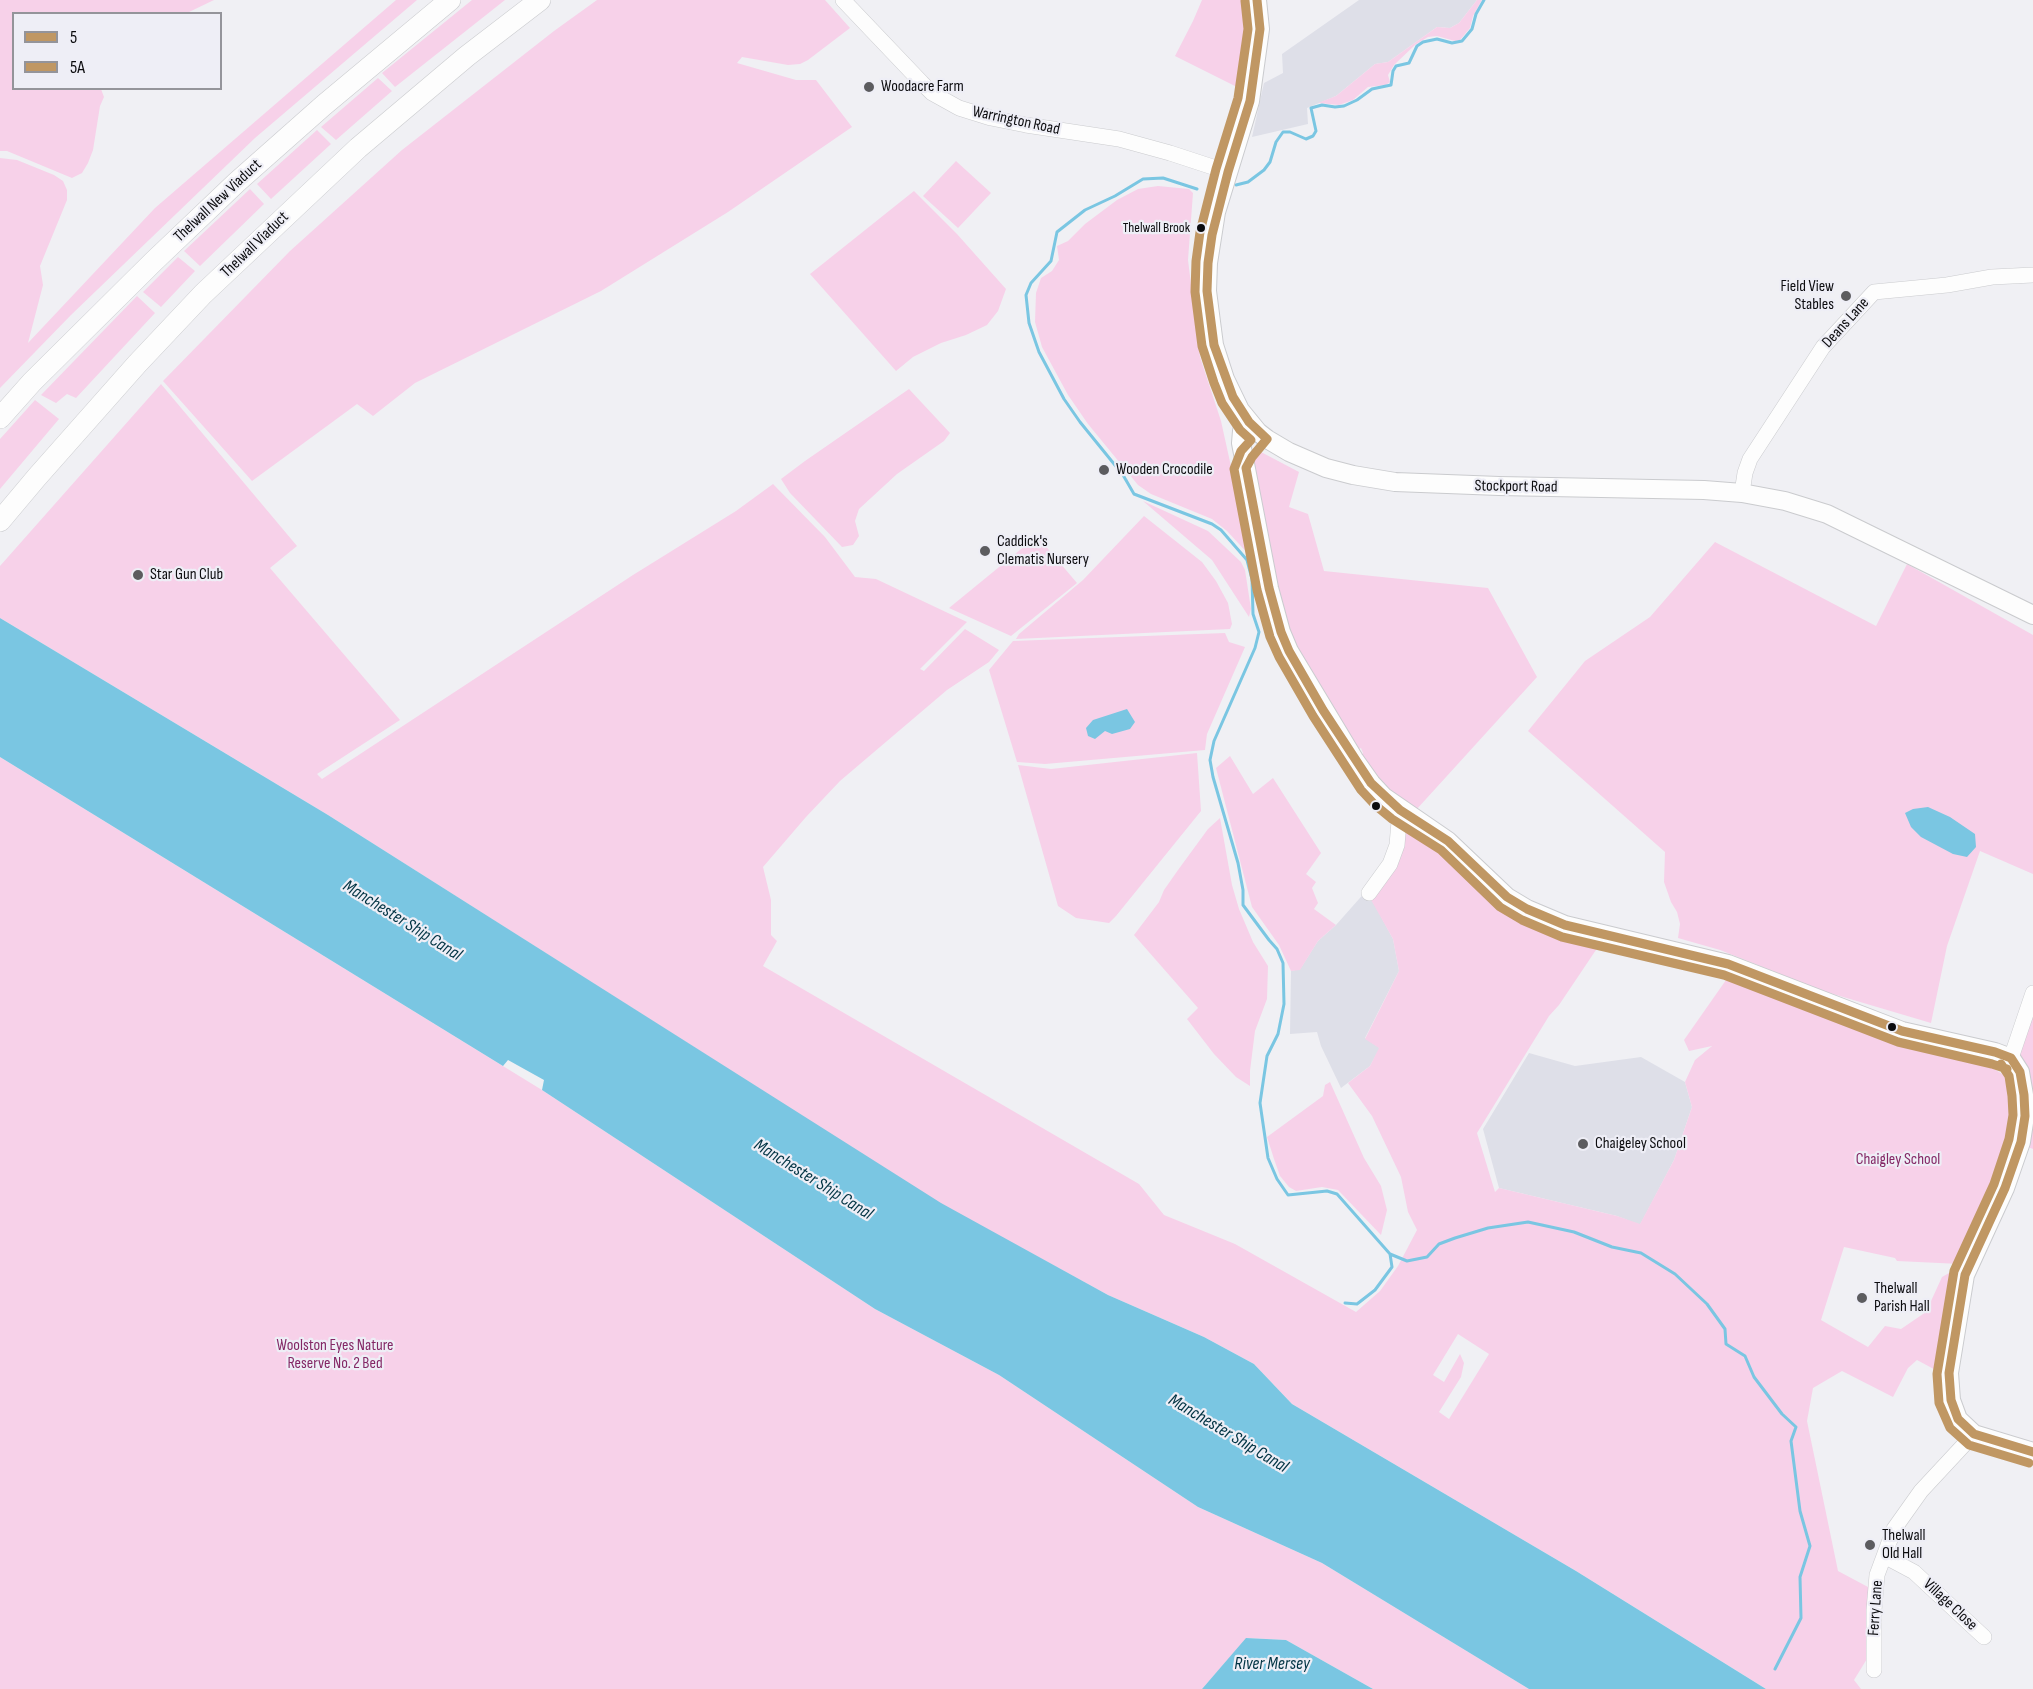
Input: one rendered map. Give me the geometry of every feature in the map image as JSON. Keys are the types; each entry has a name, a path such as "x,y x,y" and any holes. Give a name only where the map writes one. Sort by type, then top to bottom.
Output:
{"highway":[{"name":"Thelwall New Viaduct","path":"0,418 32,382 237,182 324,105 450,0"},
{"name":"Thelwall Viaduct","path":"0,521 137,364 251,248 358,148 467,56 540,0"}],"main road":[{"name":"Stockport Road","path":"1257,0 1260,29 1250,101 1212,235 1207,291 1214,345 1225,379 1240,410 1267,439 1289,453 1326,468 1395,482 1510,487 1704,490 1742,493 1785,501 1827,514 2033,615"},
{"path":"1250,422 1242,431 1241,436 1269,588 1281,632 1289,651 1360,767 1384,797 1448,841 1507,897 1527,909 1564,925 1728,964 1902,1031 1995,1052 2011,1058 2020,1072 2024,1095 2025,1116 2021,1142 2005,1188 1965,1275 1949,1373 1951,1400 1958,1419 1974,1434 2033,1452"},
{"path":"1246,468 1267,439"}],"street":[{"name":"Warrington Road","path":"843,0 932,93 959,108 1010,122 1119,139 1228,172"},
{"name":"Deans Lane","path":"1742,493 1750,459 1823,347 1874,292 1947,285 1992,277 2033,275"},
{"path":"1369,893 1390,864 1397,845 1400,810"},
{"path":"2011,1058 2033,993"},
{"name":"Ferry Lane","path":"1874,1670 1874,1610 1877,1575 1894,1529 1910,1507 1974,1434"},
{"name":"Village Close","path":"1884,1556 1914,1572 1984,1637"}],"shaded area":[{"path":"1359,0 1477,0 1459,23 1450,28 1437,27 1388,62 1375,64 1336,96 1307,108 1308,124 1252,137 1264,83 1283,73 1282,54"},
{"path":"1367,890 1393,939 1399,971 1365,1038 1380,1048 1370,1066 1341,1088 1321,1046 1317,1032 1290,1034 1291,971 1300,969 1318,941 1336,925"},
{"name":"Chaigeley School","path":"1529,1053 1575,1066 1641,1057 1685,1082 1692,1107 1674,1160 1640,1225 1617,1216 1499,1188 1483,1129"}],"green space":[{"path":"0,0 214,0 189,12 12,12 12,90 101,90 104,97 100,106 93,150 82,173 72,178 7,151 0,151"},
{"path":"396,0 417,0 255,138 71,315 0,388 0,158 17,160 54,175 63,181 67,190 67,200 40,266 43,285 28,343 155,208"},
{"path":"472,0 505,0 395,87 382,73"},
{"path":"597,0 825,0 850,28 808,60 800,64 788,65 742,57 737,63 796,80 816,80 852,127 728,212 601,291 415,383 373,416 357,404 252,481 163,381 290,251 402,150"},
{"path":"1202,0 1247,0 1248,44 1241,89 1175,56"},
{"path":"1477,0 1482,0 1473,16 1470,28 1460,40 1455,41 1437,36 1428,37 1415,45 1394,65 1388,75 1390,82 1386,85 1368,87 1353,100 1339,105 1318,103 1336,96 1375,64 1388,62 1437,27 1450,28 1459,23"},
{"path":"378,78 392,91 336,140 321,127"},
{"path":"317,130 331,144 271,199 257,184"},
{"path":"956,161 991,193 958,228 923,196"},
{"path":"1158,186 1189,189 1193,193 1188,260 1200,357 1221,421 1251,557 1227,531 1212,519 1151,494 1138,485 1088,424 1068,395 1042,347 1035,322 1036,293 1041,278 1052,271 1059,260 1057,246 1068,241 1085,224 1117,200 1138,189"},
{"path":"250,189 264,204 200,266 184,251"},
{"path":"914,191 957,234 1006,289 998,311 987,325 913,357 896,371 810,274"},
{"path":"178,257 195,271 161,307 143,292"},
{"path":"137,296 155,313 76,398 67,394 56,403 41,395"},
{"name":"Chaigley School","path":"161,384 297,546 270,568 400,720 317,774 322,779 633,575 736,511 773,484 825,537 855,577 876,579 967,622 920,669 924,671 965,629 999,650 989,662 947,690 840,781 763,867 771,900 771,935 777,941 763,966 1139,1184 1164,1215 1235,1244 1356,1312 1380,1291 1398,1266 1417,1230 1408,1212 1401,1177 1372,1116 1348,1083 1370,1066 1379,1048 1365,1039 1399,971 1393,939 1370,898 1402,831 1410,823 1444,847 1503,904 1602,941 1559,1005 1549,1016 1477,1133 1495,1192 1499,1188 1617,1216 1640,1224 1674,1160 1692,1107 1685,1082 1695,1060 1712,1046 1689,1051 1684,1040 1726,980 1821,1014 1986,1064 2007,1077 2014,1096 2013,1132 1960,1264 1897,1261 1895,1258 1844,1247 1821,1320 1868,1347 1885,1326 1901,1329 1926,1312 1942,1277 1949,1273 1958,1275 1943,1374 1917,1360 1908,1368 1893,1397 1842,1371 1813,1388 1807,1421 1838,1571 1868,1587 1870,1654 1854,1680 1861,1689 1766,1689 1576,1571 1292,1404 1254,1364 1204,1337 1108,1295 941,1204 328,815 0,618 0,566","holes":["1458,1334 1489,1354 1449,1419 1439,1412 1461,1377 1464,1363 1460,1354 1444,1382 1433,1375"]},
{"path":"909,389 950,433 944,441 897,474 859,509 855,521 859,536 853,545 842,547 790,493 781,479"},
{"path":"35,400 59,419 0,489 0,439"},
{"path":"1261,452 1299,472 1289,507 1308,514 1324,571 1488,588 1537,677 1416,810 1377,778 1360,756 1363,753 1361,748 1357,750 1287,631 1251,465"},
{"path":"1143,501 1208,531 1241,562 1245,570 1251,609 1249,617 1212,560"},
{"path":"1144,516 1202,562 1228,603 1232,624 1230,629 1016,639 1083,580"},
{"path":"1037,536 1077,583 1011,636 949,608"},
{"path":"1715,542 1876,626 1907,564 2033,635 2033,874 1980,851 1947,946 1931,1023 1823,991 1720,950 1678,938 1680,924 1677,912 1664,882 1665,852 1528,731 1585,661 1650,617"},
{"path":"1225,633 1229,642 1245,647 1207,734 1205,750 1045,764 1017,762 989,670 1013,641"},
{"path":"1197,753 1201,811 1116,916 1109,923 1076,918 1058,906 1018,765 1051,769"},
{"path":"1230,756 1253,794 1273,778 1321,853 1306,874 1316,882 1312,888 1318,903 1314,909 1336,925 1318,941 1300,970 1291,971 1279,945 1252,907 1216,768"},
{"name":"Woolston Eyes Nature Reserve No. 2 Bed","path":"0,757 542,1090 875,1309 999,1375 1198,1507 1322,1563 1529,1689 1373,1689 1286,1640 1247,1638 1202,1689 0,1689"},
{"path":"1220,818 1232,885 1239,909 1253,942 1268,966 1267,999 1255,1031 1250,1086 1236,1077 1214,1054 1187,1019 1198,1008 1134,935 1208,829"},
{"path":"2033,992 2033,1149 2025,1146 2009,1052"},
{"path":"1330,1082 1364,1158 1381,1186 1387,1210 1381,1235 1338,1190 1322,1187 1296,1191 1289,1187 1280,1176 1274,1159 1267,1137 1323,1096 1325,1085"}],"water":[{"name":"Manchester Ship Canal","path":"0,618 328,815 941,1203 1108,1295 1204,1337 1254,1364 1292,1404 1576,1571 1766,1689 1529,1689 1322,1563 1198,1507 999,1375 875,1309 542,1090 544,1080 508,1060 503,1066 0,757"},
{"path":"1127,709 1135,722 1130,729 1112,734 1105,731 1095,739 1088,736 1086,728 1093,720"},
{"path":"1928,807 1950,817 1975,834 1976,847 1967,857 1953,854 1921,837 1911,827 1905,813 1913,809"},
{"name":"River Mersey","path":"1246,1638 1286,1640 1373,1689 1202,1689"}],"waterway":[{"path":"1236,185 1248,182 1264,170 1283,132 1290,132 1306,139 1313,136 1316,131 1311,108 1322,105 1344,106 1372,89 1391,85 1396,66 1409,63 1417,46 1423,42 1437,39 1452,43 1462,41 1472,29 1476,14 1484,0"},
{"path":"1197,189 1163,178 1143,179 1085,210 1057,232 1051,261 1031,283 1026,295 1029,323 1039,352 1064,399 1123,475 1134,494 1212,524 1221,530 1247,560 1252,579 1253,614 1259,632 1255,648 1214,741 1210,760 1238,863 1243,905 1277,949 1283,963 1284,1004 1278,1034 1267,1056 1260,1103 1268,1158 1277,1179 1288,1195 1327,1191 1337,1194 1390,1254 1392,1267 1375,1290 1357,1304 1345,1303"},
{"path":"1390,1254 1407,1261 1427,1257 1439,1244 1455,1238 1488,1228 1528,1222 1574,1232 1612,1247 1641,1253 1675,1274 1707,1304 1725,1329 1726,1344 1745,1356 1754,1377 1782,1414 1796,1427 1791,1441 1800,1511 1810,1546 1800,1577 1801,1618 1775,1669"}],"transit line":[{"name":"5","path":"1257,0 1260,29 1250,101 1228,172 1212,235 1208,263 1207,291 1214,345 1233,397 1249,422 1267,439 1246,468 1269,588 1281,632 1289,651 1323,710 1371,783 1400,810 1448,841 1507,897 1527,909 1565,925 1728,964 1902,1031 1995,1052 2011,1058"},
{"name":"5A","path":"1245,1 1248,29 1238,98 1216,169 1200,232 1196,261 1195,292 1202,346 1222,403 1240,430 1251,440 1241,451 1234,469 1257,590 1270,637 1313,716 1361,790 1392,819 1441,850 1500,907 1522,920 1562,937 1724,975 1898,1042 2007,1069"},
{"name":"5","path":"2011,1058 2020,1072 2024,1095 2025,1116 2021,1142 2005,1188 1965,1275 1949,1373 1951,1400 1958,1419 1974,1434 2033,1452"},
{"name":"5A","path":"2001,1064 2009,1076 2012,1096 2013,1115 2009,1139 1994,1184 1954,1271 1937,1374 1939,1403 1950,1428 1969,1445 2029,1463"}],"place":[{"name":"Woodacre Farm","path":"869,87"},
{"name":"Thelwall Brook","path":"1201,228"},
{"name":"Field View Stables","path":"1846,296"},
{"name":"Wooden Crocodile","path":"1104,470"},
{"name":"Caddick's Clematis Nursery","path":"985,551"},
{"name":"Star Gun Club","path":"138,575"},
{"name":"Chaigeley School","path":"1583,1144"},
{"name":"Thelwall Parish Hall","path":"1862,1298"},
{"name":"Thelwall Old Hall","path":"1870,1545"}]}
